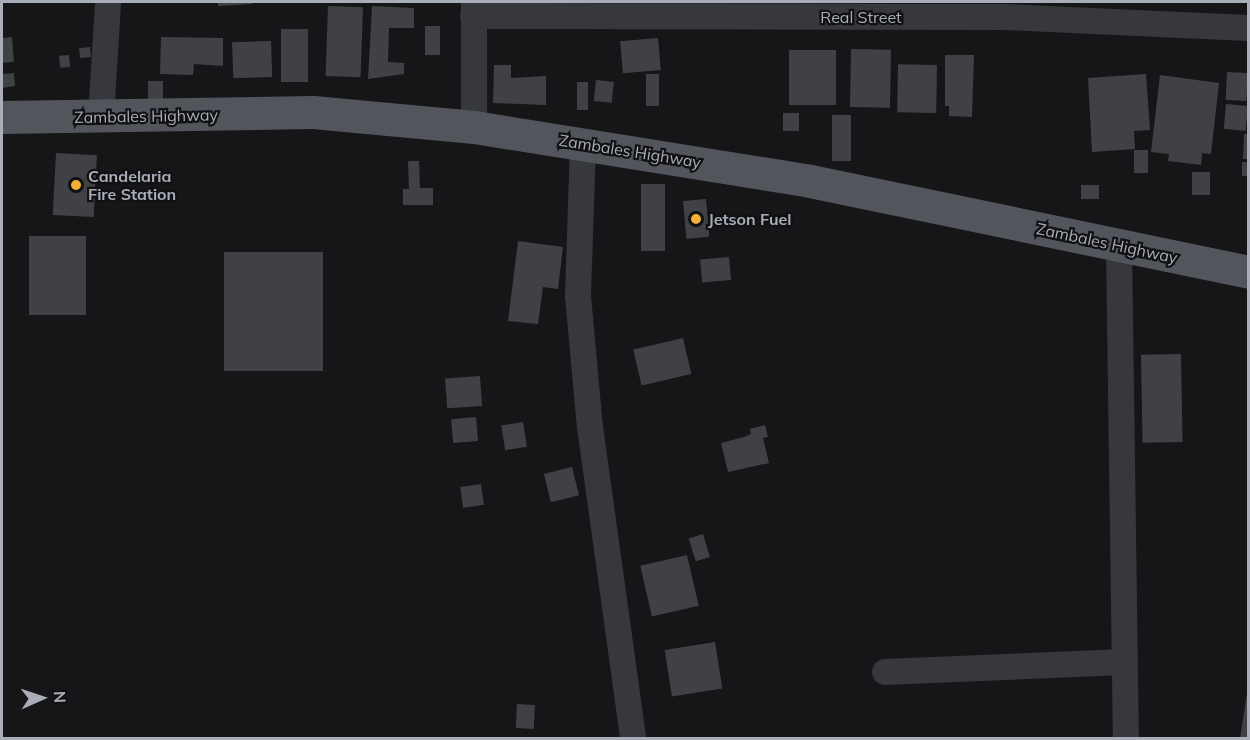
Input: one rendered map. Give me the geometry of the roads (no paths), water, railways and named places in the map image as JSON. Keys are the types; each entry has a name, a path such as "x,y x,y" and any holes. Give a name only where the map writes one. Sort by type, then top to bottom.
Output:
{"main road":[{"name":"Zambales Highway","path":"2,117 100,118 313,112 474,128 810,181 1248,272"}],"street":[{"path":"100,118 108,2"},
{"path":"474,9 474,128"},
{"name":"Real Street","path":"474,9 1005,9 1248,28"},
{"path":"583,144 578,296 590,427 633,738"},
{"path":"1119,246 1123,662 1126,738"},
{"path":"885,672 1123,662"}],"place":[{"name":"Candelaria Fire Station","path":"76,185"},
{"name":"Jetson Fuel","path":"696,219"}]}
